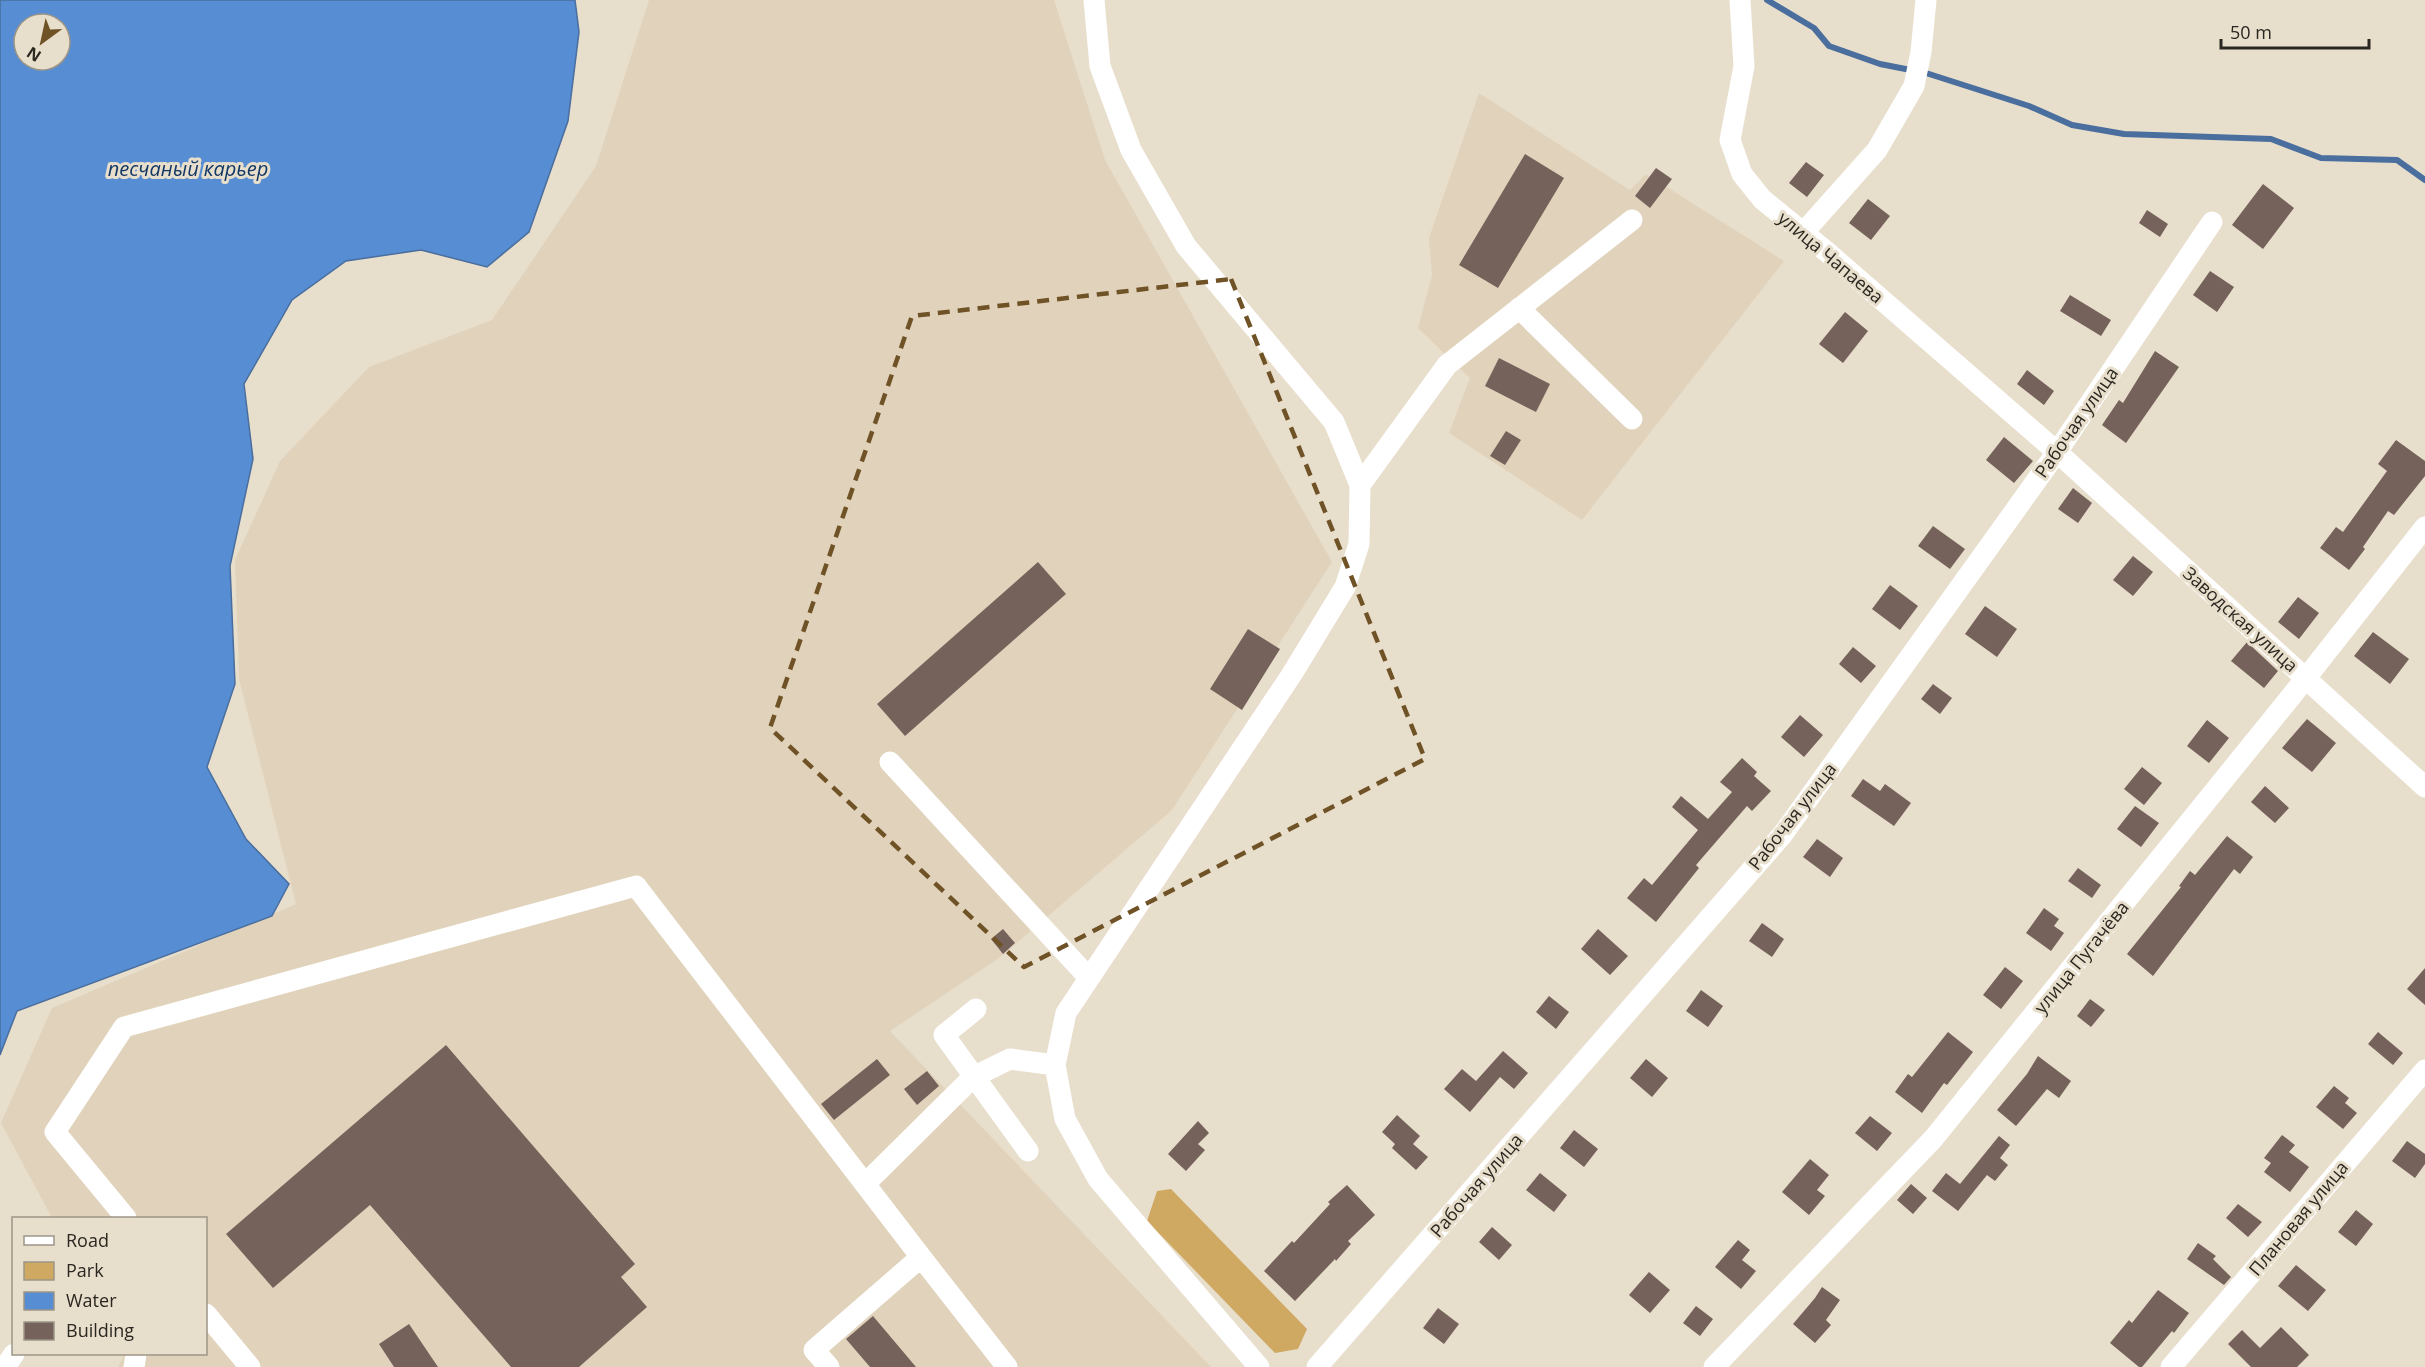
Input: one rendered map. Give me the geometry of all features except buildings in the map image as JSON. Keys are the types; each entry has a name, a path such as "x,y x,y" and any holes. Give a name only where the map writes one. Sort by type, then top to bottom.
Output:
{"street":[{"path":"1094,0 1100,66 1131,150 1186,246 1334,422 1360,485 1359,543 1345,587 1286,684 1066,1013 1055,1065 1065,1119 1098,1179 1259,1367"},
{"name":"улица Чапаева","path":"1740,0 1744,66 1730,140 1742,174 1762,199 2057,452"},
{"path":"1803,233 1877,150 1914,86 1921,52 1926,0"},
{"path":"1360,485 1447,365 1632,220"},
{"name":"Рабочая улица","path":"1317,1367 1783,834 2057,452 2212,222"},
{"path":"1520,308 1632,419"},
{"name":"Заводская улица","path":"2057,452 2425,786"},
{"name":"улица Пугачёва","path":"1714,1367 1933,1139 2306,678 2425,527"},
{"path":"890,762 1089,978"},
{"path":"125,1217 55,1132 124,1027 636,886 1007,1367"},
{"path":"976,1009 944,1035 1028,1151"},
{"path":"865,1185 973,1077 1010,1059 1055,1065"},
{"name":"Плановая улица","path":"2171,1367 2425,1070"},
{"path":"829,1367 814,1350 921,1257"},
{"path":"207,1315 250,1367"}],"highlighted area":[{"path":"1231,279 1425,759 1024,967 770,728 912,316"}],"shaded area":[{"path":"649,0 1054,0 1105,160 1332,562 1172,810 999,958 890,1031 1211,1367 118,1367 124,1355 207,1355 207,1217 51,1217 1,1123 52,1008 296,904 239,679 235,560 280,461 369,367 492,320 596,166"},
{"path":"1479,93 1630,190 1646,174 1784,261 1582,520 1449,433 1470,378 1418,328 1432,275 1429,238"}],"green space":[{"path":"1171,1189 1307,1329 1298,1349 1275,1353 1147,1221 1157,1191"}],"water":[{"name":"песчаный карьер","path":"0,0 575,0 579,32 568,121 529,232 487,267 421,250 346,261 292,300 244,384 253,459 230,566 235,684 207,767 246,839 289,884 272,916 17,1011 0,1055"}],"waterway":[{"path":"1767,0 1814,28 1829,46 1880,64 1926,73 2029,106 2072,125 2124,134 2271,139 2321,158 2397,160 2425,180"}]}
